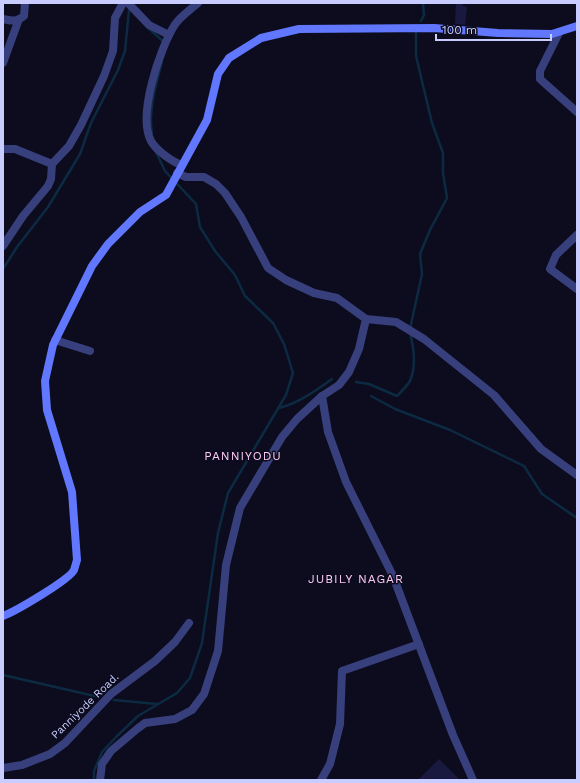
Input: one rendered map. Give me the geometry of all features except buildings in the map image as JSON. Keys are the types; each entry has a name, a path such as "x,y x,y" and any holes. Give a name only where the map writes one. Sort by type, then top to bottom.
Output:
{"main road":[{"path":"3,616 16,610 62,580 74,570 77,560 72,492 47,410 45,381 55,340 92,266 104,249 140,212 166,195 207,120 218,74 229,58 261,38 299,29 434,28 498,32 559,33 577,26"}],"street":[{"path":"3,19 12,21 24,16 25,3"},
{"path":"3,246 23,216 48,186 51,179 52,164 69,146 75,137 104,76 113,51 115,18 123,3"},
{"path":"128,3 149,25 170,35"},
{"path":"182,166 172,162 151,141 148,123 149,101 156,63 163,45 170,35 174,25 198,3"},
{"path":"3,63 19,19"},
{"path":"559,33 540,71 540,79 577,112"},
{"path":"3,149 15,149 52,164"},
{"path":"176,175 186,177 204,177 216,184 225,193 241,217 268,268 286,280 314,293 337,298 366,319 396,322 424,339 494,395 541,449 577,474"},
{"path":"577,235 556,254 550,269 577,288"},
{"path":"100,780 102,764 112,751 136,729 145,723 174,719 192,710 204,694 218,651 226,565 240,508 282,437 297,419 322,396 339,385 349,372 359,349 366,319"},
{"path":"55,340 90,351"},
{"path":"322,396 328,432 346,482 393,576 473,780"},
{"name":"Panniyode Road.","path":"3,768 22,766 50,754 64,742 111,694 155,661 175,642 189,623"},
{"path":"321,780 332,757 340,724 342,671 347,667 375,660 419,644"}],"waterway":[{"path":"421,21 424,15 423,3"},
{"path":"3,269 17,247 48,207 80,154 91,123 118,70 125,51 129,10"},
{"path":"148,28 164,42"},
{"path":"410,329 422,274 420,254 430,230 447,198 443,173 443,153 432,123 416,56 416,33"},
{"path":"152,133 152,107 162,62"},
{"path":"94,780 94,771 102,752 116,737 138,716 177,693 190,678 202,643 218,533 228,493 286,395 293,373 284,344 273,323 245,296 235,275 215,251 200,227 196,204 165,171 155,150"},
{"path":"356,382 369,384 397,396 406,387 412,376 414,364 413,345 410,333"},
{"path":"279,408 300,400 332,379"},
{"path":"371,396 395,409 450,430 524,466 542,494 577,518"},
{"path":"3,675 99,697"},
{"path":"114,700 157,704"}],"district":[{"name":"PANNIYODU","path":"243,456"},
{"name":"JUBILY NAGAR","path":"356,579"}]}
